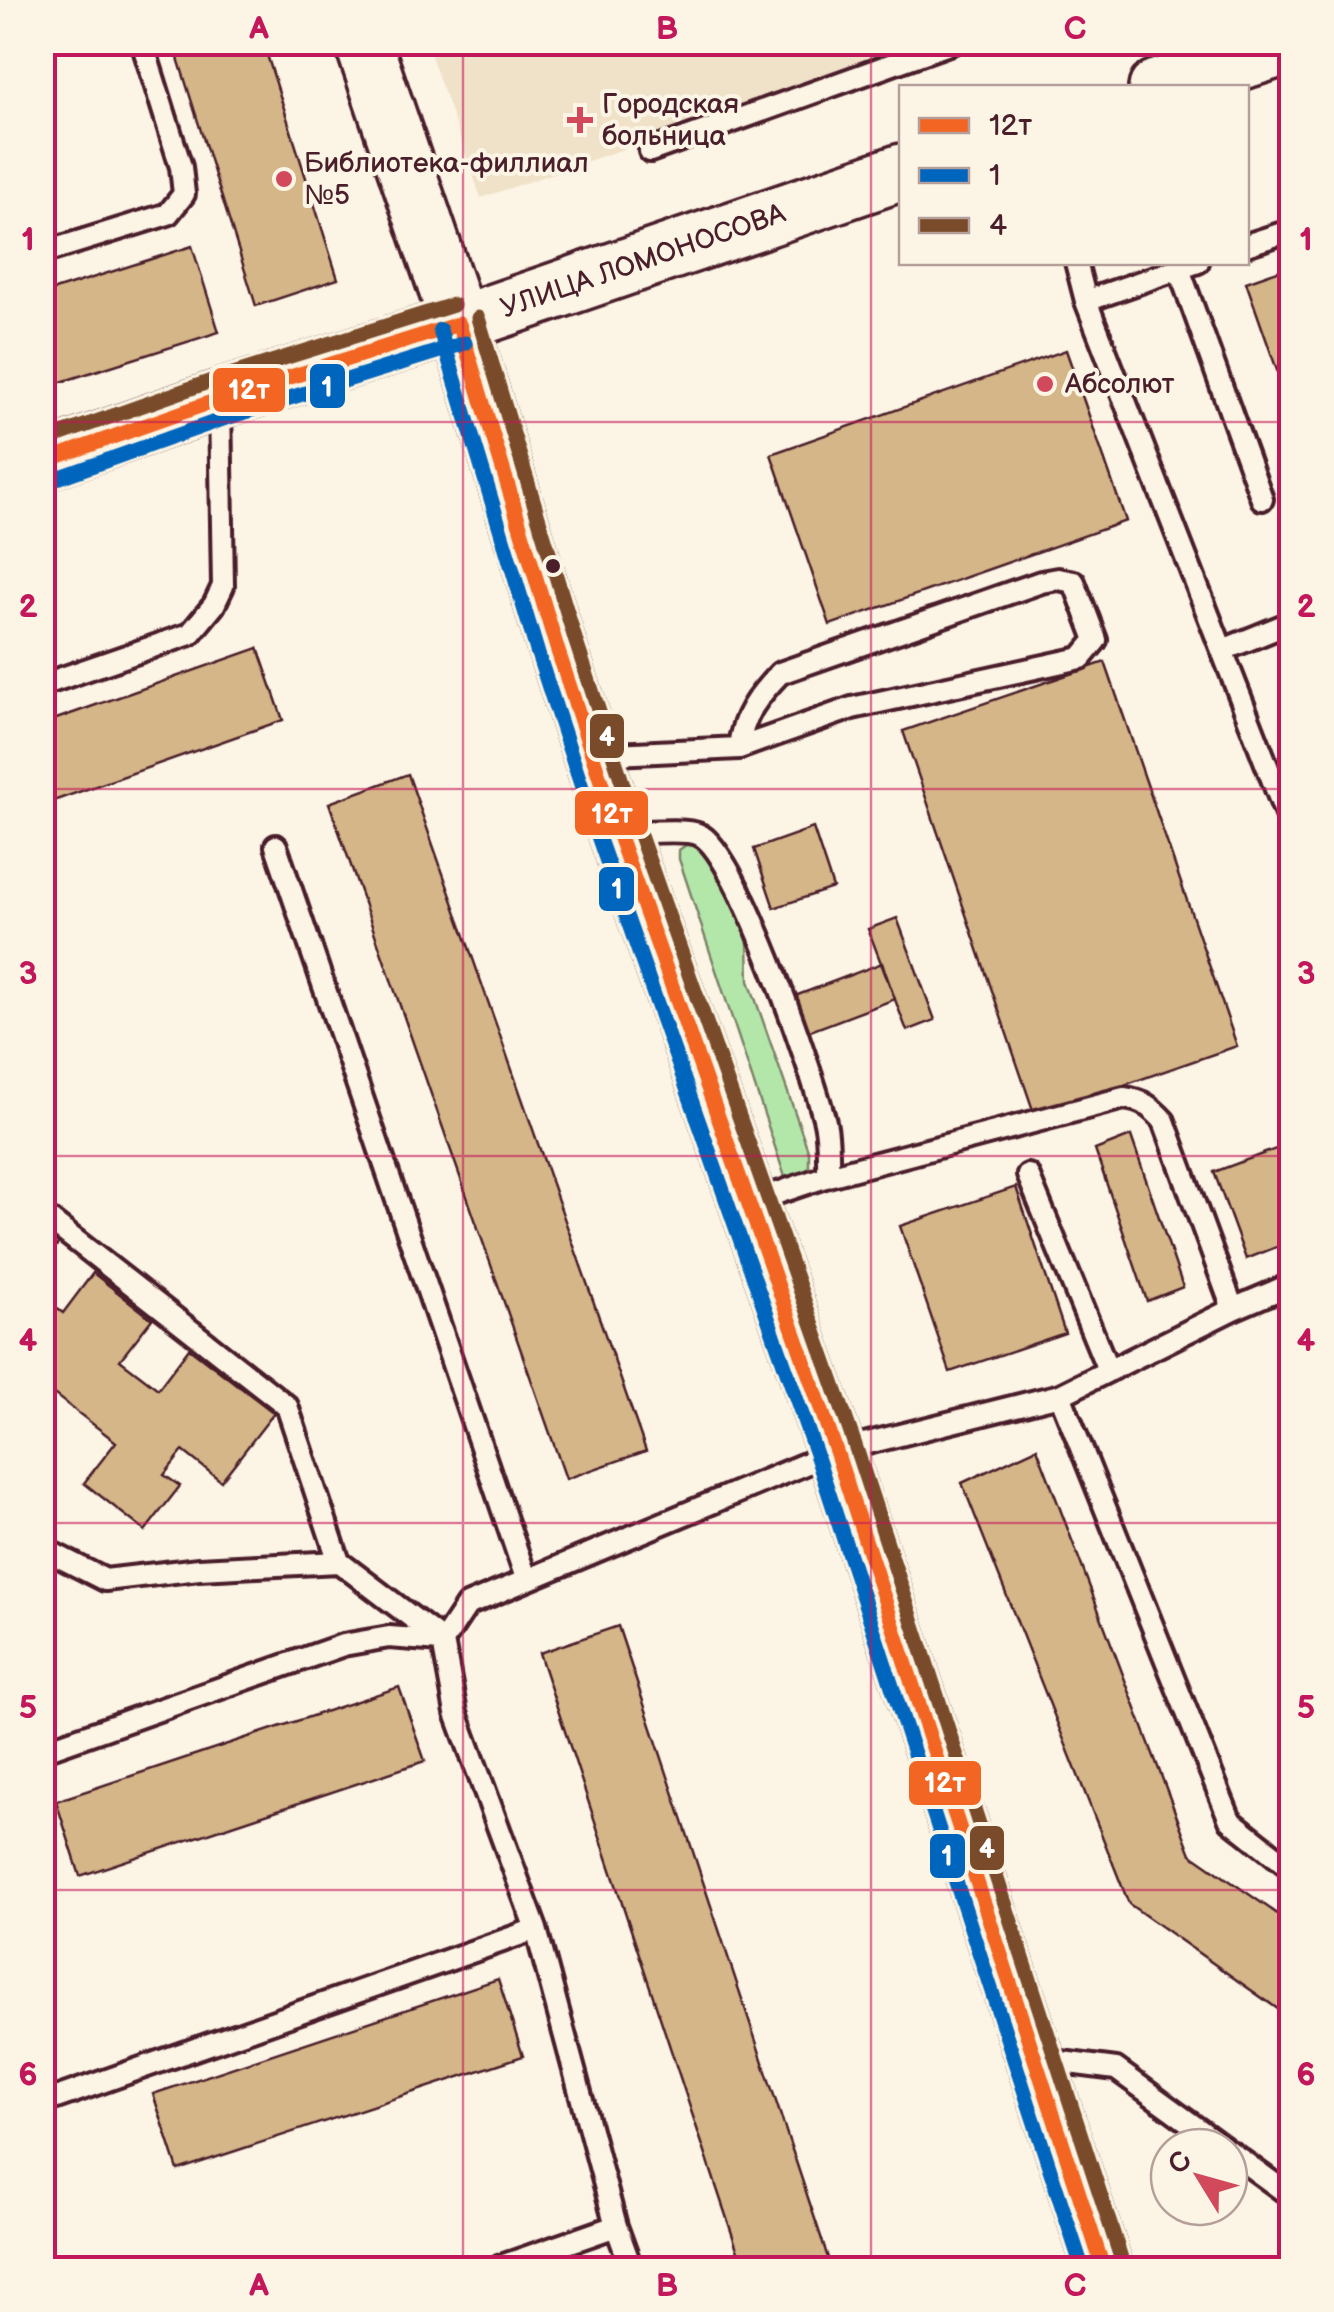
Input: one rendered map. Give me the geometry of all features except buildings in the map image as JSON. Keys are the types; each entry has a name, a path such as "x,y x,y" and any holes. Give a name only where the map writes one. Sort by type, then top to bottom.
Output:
{"main road":[{"path":"363,42 459,324 557,648 618,833 836,1450 1104,2270"},
{"path":"1162,85 1218,54 1292,45"},
{"name":"УЛИЦА ЛОМОНОСОВА","path":"42,462 899,173"}],"lane":[{"path":"42,253 168,214 184,194 181,167 142,42"},
{"path":"650,151 954,42"},
{"path":"1249,245 1292,230"},
{"path":"1077,265 1086,302 1292,830"},
{"path":"1086,302 1188,266 1262,499"},
{"path":"42,684 190,634 214,605 222,586 220,399"},
{"path":"593,755 739,748 852,708 1081,658 1096,640 1074,582 1041,582 780,673 756,699 741,728 739,748"},
{"path":"1223,650 1292,622"},
{"path":"618,833 698,833 719,850 756,927 825,1124 828,1176"},
{"path":"276,846 526,1578"},
{"path":"746,1204 828,1176 1124,1098 1138,1100 1149,1105 1164,1121 1233,1309"},
{"path":"1028,1175 1108,1370"},
{"path":"42,1214 287,1406 339,1562 443,1641 456,1713 536,1929 616,2226 632,2270"},
{"path":"443,1641 466,1605 526,1578 836,1450 1060,1395 1292,1284"},
{"path":"1060,1395 1230,1820 1292,1869"},
{"path":"42,1548 106,1580 198,1569 339,1562"},
{"path":"42,1751 343,1645 389,1637 443,1641"},
{"path":"42,2103 536,1929"},
{"path":"1036,2058 1116,2068 1196,2127"},
{"path":"1249,2165 1292,2196"},
{"path":"490,2270 616,2226"}],"shaded area":[{"name":"Городская больница","path":"426,42 931,43 481,198"}],"green space":[{"path":"686,845 702,847 723,868 748,943 749,981 809,1153 809,1167 797,1189 789,1189 679,859 679,850"}],"transit line":[{"name":"4","path":"42,441 214,380 453,305"},
{"name":"4","path":"478,318 576,642 637,827 855,1445 1123,2264"},
{"name":"12т","path":"459,324 557,648 618,833 836,1451 1104,2270"},
{"name":"12т","path":"42,462 220,399 459,324"},
{"name":"1","path":"440,330 538,654 599,839 817,1457 1083,2270"},
{"name":"1","path":"49,481 226,418 465,343"}],"place":[{"name":"Городская больница","path":"580,120"},
{"name":"Библиотека-филлиал №5","path":"284,179"},
{"name":"Абсолют","path":"1045,384"}]}
